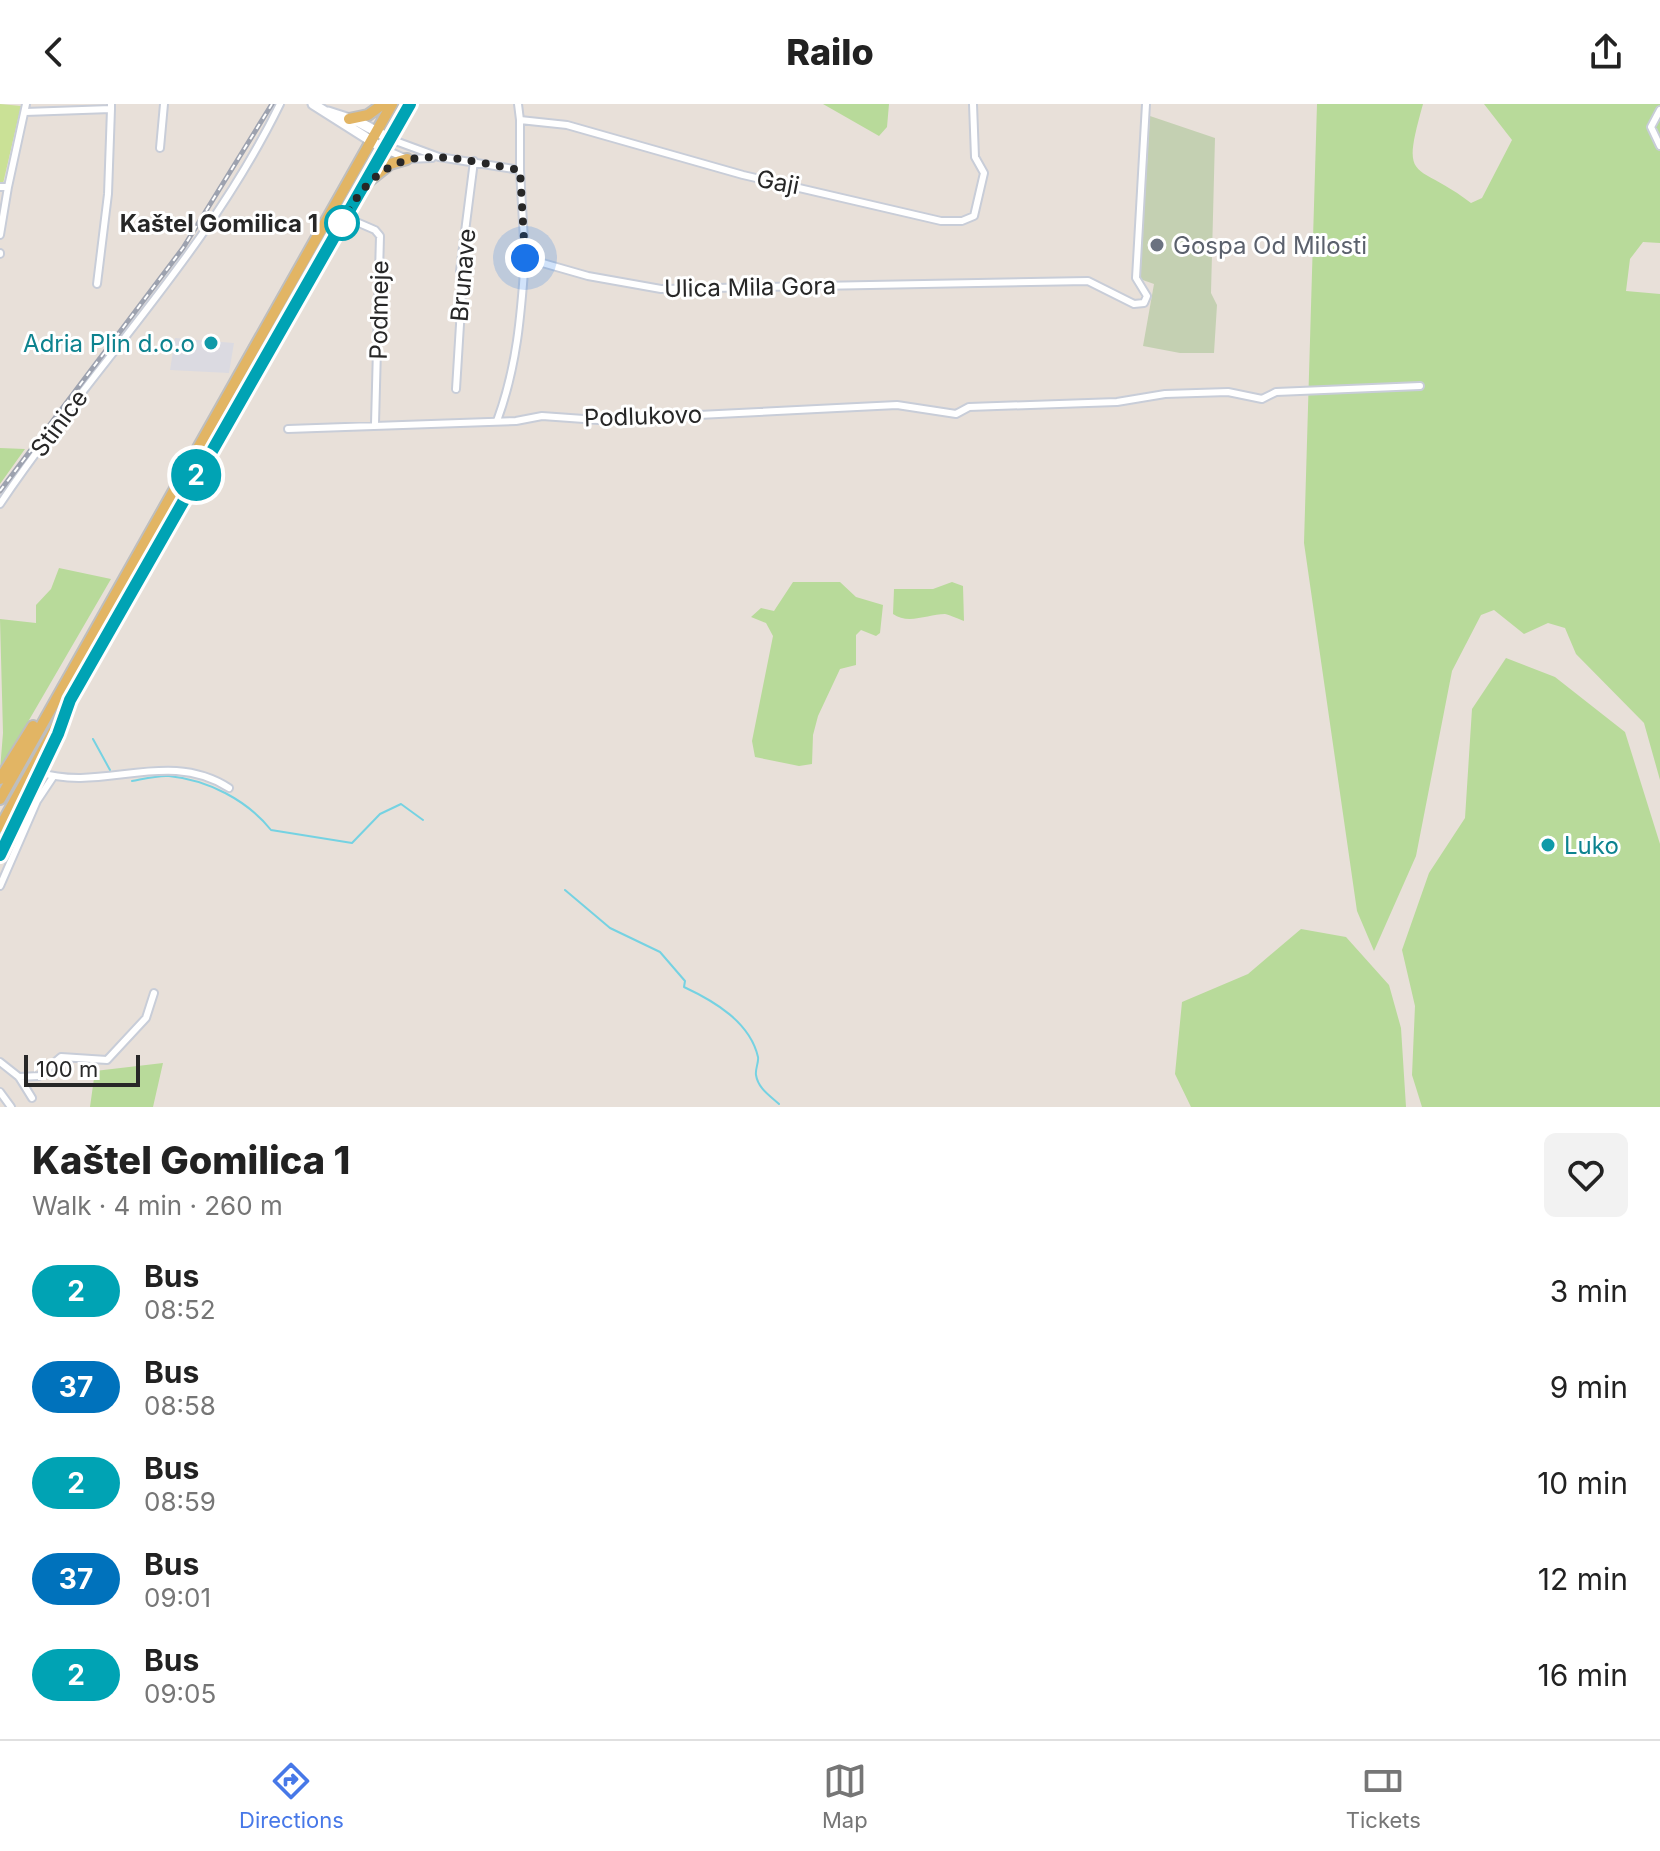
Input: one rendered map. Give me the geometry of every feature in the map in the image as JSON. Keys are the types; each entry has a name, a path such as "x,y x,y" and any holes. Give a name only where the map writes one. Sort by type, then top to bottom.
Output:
{"main road":[{"path":"349,119 368,115 383,104"},
{"path":"0,799 392,104"},
{"path":"0,827 410,104"},
{"path":"363,186 390,164 407,159"},
{"path":"0,855 58,734 70,700"},
{"path":"0,779 36,720 53,704"}],"street":[{"path":"160,148 164,104"},
{"name":"Stinice","path":"0,504 172,279 263,139 280,104"},
{"path":"497,421 511,382 519,343 525,258 518,104"},
{"name":"Gaji","path":"520,120 567,125 743,175 941,221 962,221 974,216 984,173 975,157 973,104"},
{"name":"Ulica Mila Gora","path":"525,258 588,276 661,289 1088,281 1134,304 1144,303 1147,296 1136,278 1146,104"},
{"path":"0,235 4,187 25,108 111,107 108,194 97,284"},
{"path":"317,107 439,157"},
{"path":"317,107 370,142 407,159 439,157 520,170"},
{"path":"1660,110 1651,127 1660,146"},
{"name":"Brunave","path":"456,389 463,276 460,271 474,161"},
{"name":"Podmeje","path":"345,217 375,230 380,236 375,424"},
{"name":"Podlukovo","path":"288,429 497,421 542,416 598,420 897,405 956,414 969,407 1117,402 1165,394 1228,392 1262,399 1276,392 1420,386"},
{"path":"38,772 53,777 108,779 134,770 158,768 192,773 229,788"},
{"path":"0,886 37,801 53,777"},
{"path":"19,1077 39,1076 61,1057 107,1060 146,1018 154,993"},
{"path":"0,1062 19,1077 32,1098"},
{"path":"0,1092 11,1107"}],"shaded area":[{"path":"175,338 234,343 229,373 170,370"}],"green space":[{"path":"0,104 21,106 2,188 0,188"},
{"path":"823,104 889,104 887,127 879,136"},
{"path":"1317,104 1423,104 1413,160 1425,174 1471,203 1482,198 1512,140 1484,104 1660,104 1660,243 1643,242 1630,259 1626,291 1660,294 1660,780 1644,723 1576,654 1565,628 1548,623 1524,634 1494,610 1481,615 1452,671 1416,856 1374,951 1357,911 1304,543"},
{"path":"1150,116 1215,138 1211,293 1217,305 1214,353 1180,353 1143,346 1154,284 1140,279"},
{"path":"0,448 25,449 0,484"},
{"path":"59,568 111,579 0,770 3,733 0,619 36,623 36,605 51,589"},
{"path":"793,582 840,582 856,597 883,605 880,633 876,636 861,630 856,635 856,665 840,669 818,716 813,735 812,764 799,766 755,757 752,741 773,636 766,623 751,617 761,608 774,611"},
{"path":"952,582 963,586 964,621 945,614 905,619 893,614 894,589 933,589"},
{"path":"1506,658 1555,677 1625,732 1660,844 1660,1107 1422,1107 1412,1075 1415,1006 1402,950 1429,873 1465,818 1472,709"},
{"path":"1301,929 1346,937 1389,985 1401,1028 1406,1107 1191,1107 1175,1074 1182,1002 1248,974"},
{"path":"163,1063 153,1107 90,1107 95,1071"}],"waterway":[{"path":"93,739 110,770"},
{"path":"132,781 165,776 184,778 226,793 250,809 271,830 352,843 380,814 401,804 423,820"},
{"path":"565,890 610,928 660,952 685,981 684,987 718,1006 739,1023 758,1057 757,1080 779,1104"}],"railway":[{"path":"0,491 183,248 272,104"}],"bus line":[{"name":"2","path":"0,855 58,734 70,700 269,345 410,104"}],"place":[{"name":"Kaštel Gomilica 1","path":"342,223"},
{"name":"Gospa Od Milosti","path":"1157,245"},
{"name":"Adria Plin d.o.o","path":"211,343"},
{"name":"Luko","path":"1548,845"}],"route":[{"path":"342,223 363,186 398,160 439,157 474,161 520,170 525,258"}]}
